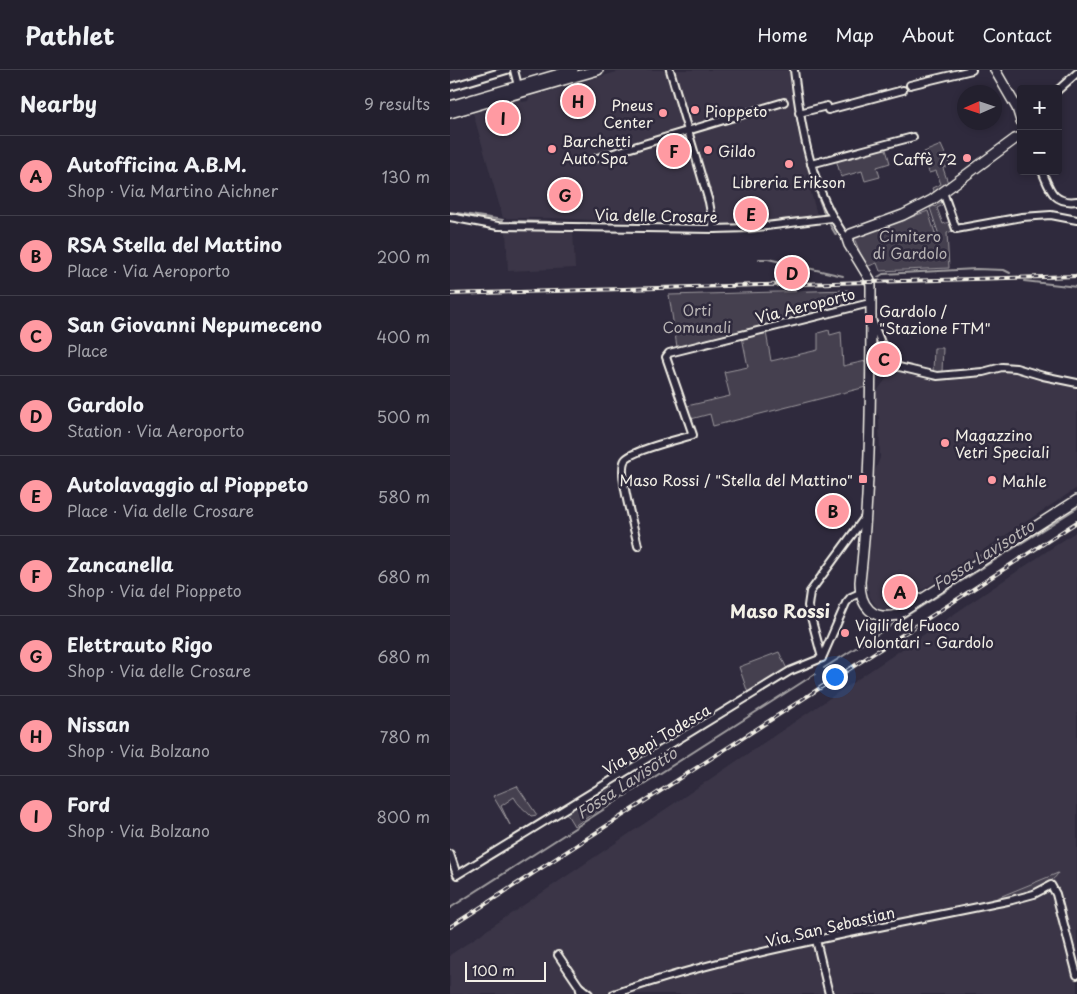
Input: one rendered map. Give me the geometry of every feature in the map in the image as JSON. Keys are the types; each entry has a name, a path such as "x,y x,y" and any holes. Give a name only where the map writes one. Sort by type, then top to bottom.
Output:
{"street":[{"path":"450,87 506,70"},
{"path":"514,70 518,86"},
{"path":"450,106 518,86 598,70"},
{"path":"670,70 709,202 714,229"},
{"name":"Via Aeroporto","path":"794,70 799,113 812,164 823,197 832,218 847,239 870,281 867,515 860,593"},
{"path":"910,85 972,70"},
{"path":"994,70 1017,107"},
{"path":"450,113 467,108 482,108 518,98 525,100 528,94 564,83 571,74"},
{"path":"1062,86 1076,74"},
{"path":"799,113 826,106 828,110 903,90"},
{"path":"587,161 784,102"},
{"path":"812,164 913,137"},
{"path":"847,239 851,234 903,215 932,200 1017,139"},
{"path":"1044,175 1053,195 1063,201 1077,200"},
{"path":"943,192 956,229 1022,217 1051,216 1077,220"},
{"name":"Via delle Crosare","path":"450,217 498,226 714,229 749,228 832,218"},
{"name":"Via Aeroporto","path":"638,546 624,485 622,469 625,460 634,453 693,435 666,357 669,353 870,303"},
{"path":"870,316 886,355 899,367 937,376 983,372 1002,367 1016,368 1077,383"},
{"path":"822,658 846,603 851,597 860,593 866,606 875,614 887,617 897,615 1077,500"},
{"path":"822,658 808,606 810,592 867,515"},
{"name":"Via Bepi Todesca","path":"450,854 457,875 790,671 822,658"},
{"name":"Via San Sebastian","path":"614,994 653,982 816,940 1012,900 1034,894 1051,885 1056,894 1077,975"},
{"path":"816,940 829,994"},
{"path":"558,955 579,986 589,994"},
{"path":"579,986 581,994"}],"shaded area":[{"path":"624,70 790,70 794,112 809,173 806,174 817,215 732,226 551,218 503,218 473,113 518,100 528,101 529,97"},
{"path":"506,230 573,231 575,268 508,271"},
{"path":"898,371 938,379 1010,371 1077,386 1077,488 892,610 885,611 878,609 870,597 866,583 872,522 874,473 880,458 879,417 875,408 875,399 877,391 886,379"},
{"path":"1077,531 1077,994 450,994 450,955"}],"green space":[{"path":"941,145 950,165 943,168 948,183 934,193 932,188 941,184 936,171 929,173 924,152"},
{"path":"885,146 890,163 877,167 880,177 865,181 862,171 841,177 836,159"},
{"name":"Cimitero di Gardolo","path":"943,200 945,204 937,208 943,224 951,221 955,230 947,233 949,268 880,271 877,263 866,267 854,238 928,211 936,236 939,235 930,208 935,207"},
{"name":"Orti Comunali","path":"849,290 851,303 677,347 669,295"},
{"path":"829,330 830,335 841,332 843,366 866,361 866,387 713,426 710,414 691,419 687,406 730,396 724,372 748,367 742,337 766,332 771,361 818,350 818,333"},
{"path":"934,348 943,348 942,372 933,372"},
{"path":"779,652 787,669 748,693 739,667"},
{"path":"610,783 619,797 574,826 565,811"},
{"path":"517,786 537,815 531,816 514,797 501,806 510,825 493,796"},
{"path":"1058,873 1047,883 1038,887 992,900"}],"waterway":[{"path":"811,177 824,213"},
{"path":"450,212 503,220"},
{"path":"514,221 550,222"},
{"path":"830,225 836,235"},
{"path":"759,259 768,259 843,276"},
{"path":"878,277 883,274 976,269 1004,270 1010,273"},
{"path":"1024,281 1077,287"},
{"name":"Fossa Lavisotto","path":"824,668 1077,508"},
{"name":"Fossa Lavisotto","path":"450,908 815,674"}],"railway":[{"path":"450,294 1077,276"},
{"path":"450,927 1077,522"}],"place":[{"name":"Nissan","path":"578,101"},
{"name":"Pioppeto","path":"695,110"},
{"name":"Pneus Center","path":"663,113"},
{"name":"Ford","path":"503,118"},
{"name":"Barchetti Auto Spa","path":"552,149"},
{"name":"Gildo","path":"708,150"},
{"name":"Zancanella","path":"674,151"},
{"name":"Caffè 72","path":"967,158"},
{"name":"Libreria Erikson","path":"789,164"},
{"name":"Elettrauto Rigo","path":"565,195"},
{"name":"Autolavaggio al Pioppeto","path":"751,214"},
{"name":"Gardolo","path":"792,273"},
{"name":"Gardolo / \"Stazione FTM\"","path":"869,319"},
{"name":"San Giovanni Nepumeceno","path":"884,359"},
{"name":"Magazzino Vetri Speciali","path":"945,443"},
{"name":"Maso Rossi / \"Stella del Mattino\"","path":"863,479"},
{"name":"Mahle","path":"992,480"},
{"name":"RSA Stella del Mattino","path":"833,511"},
{"name":"Autofficina A.B.M.","path":"900,592"},
{"name":"Vigili del Fuoco Volontari - Gardolo","path":"845,633"}],"district":[{"name":"Maso Rossi","path":"780,610"}]}
